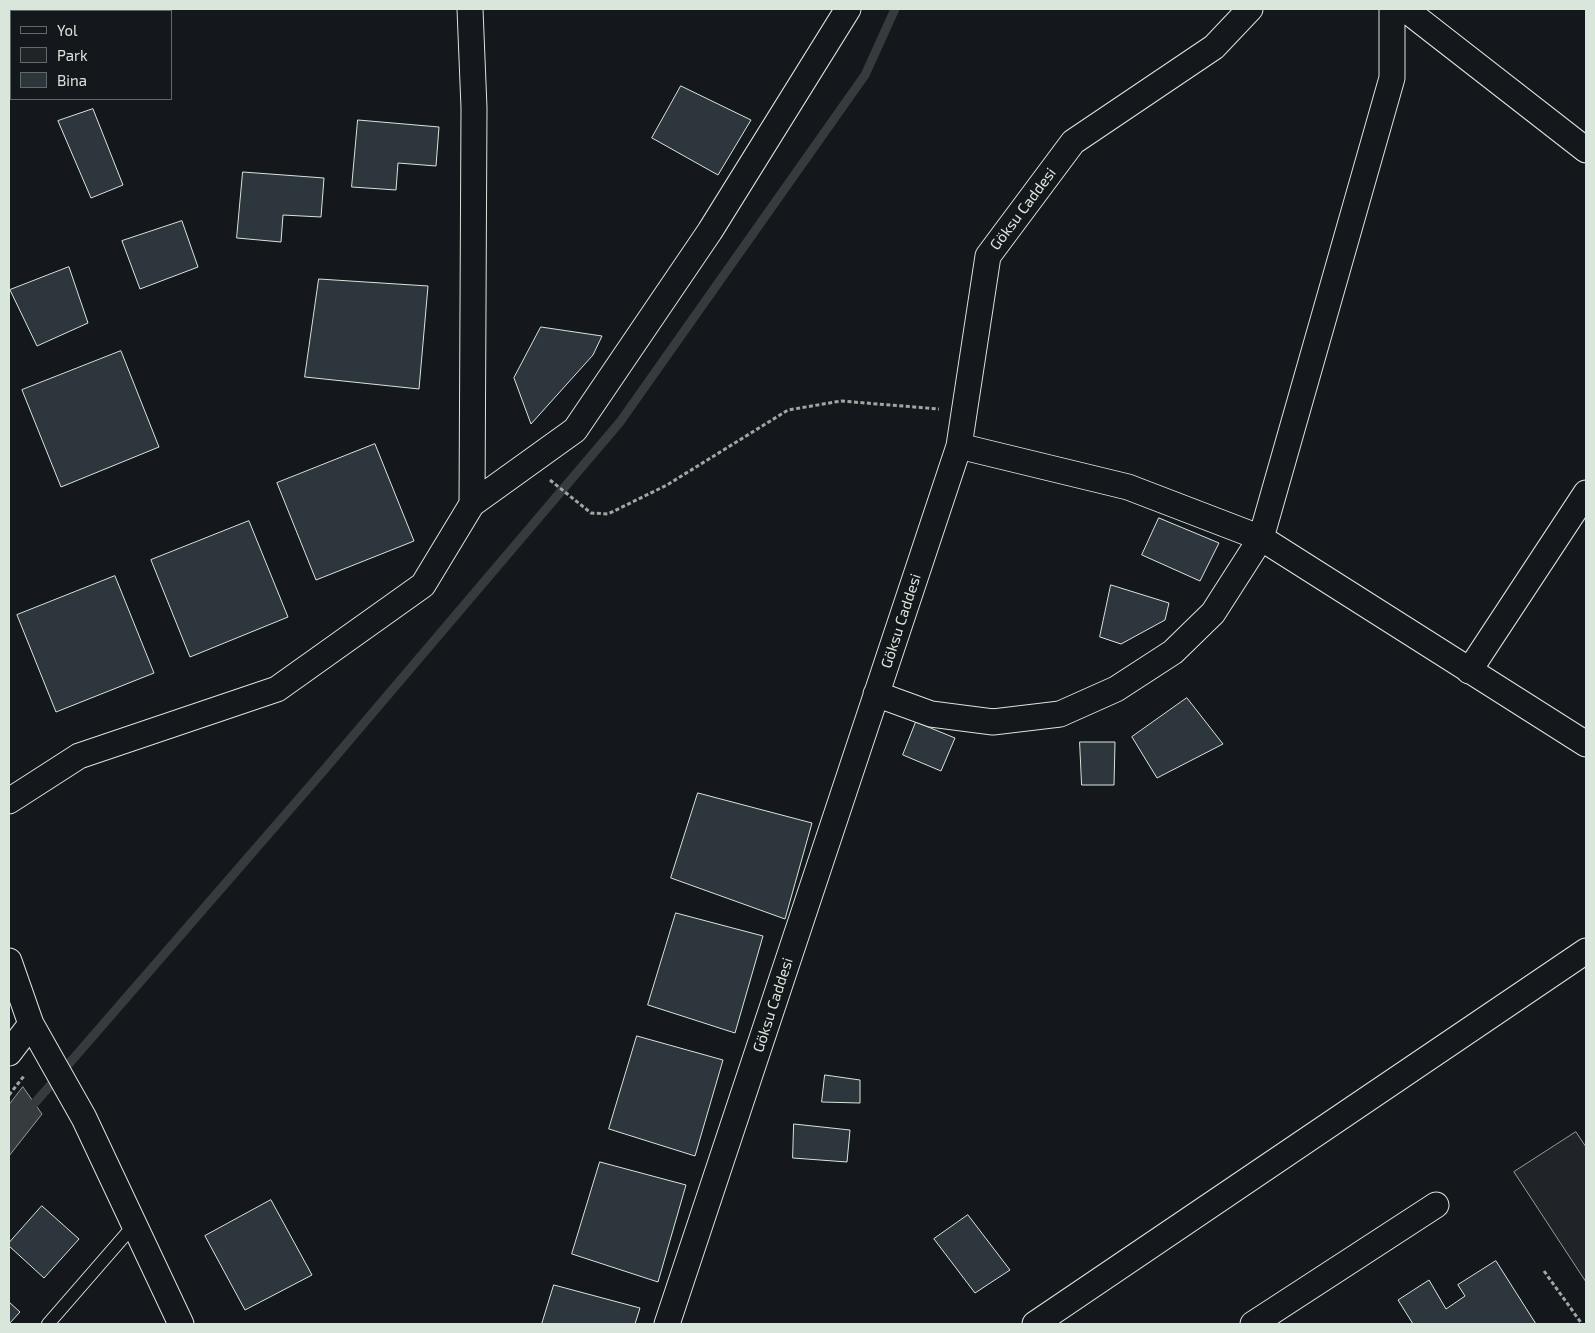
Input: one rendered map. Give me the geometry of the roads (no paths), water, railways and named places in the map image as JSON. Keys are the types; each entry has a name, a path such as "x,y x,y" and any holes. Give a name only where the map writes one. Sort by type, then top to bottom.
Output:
{"street":[{"path":"470,9 474,108 472,504"},
{"path":"9,801 79,756 277,689 423,586 472,504 575,430 710,230 848,9"},
{"name":"Göksu Caddesi","path":"667,1324 959,446 988,256 1073,142 1214,46 1250,9"},
{"path":"876,694 930,714 993,722 1060,714 1116,689 1173,652 1213,613 1261,538 1392,78 1392,9"},
{"path":"1405,9 1586,150"},
{"path":"959,446 1128,487 1261,538 1468,671 1586,744"},
{"path":"1468,671 1586,493"},
{"path":"1035,1324 1586,951"},
{"path":"9,961 31,1024 84,1118 181,1324"},
{"path":"9,1053 31,1024"},
{"path":"1253,1324 1436,1205"}],"lane":[{"path":"48,1324 134,1225"}],"waterway":[{"path":"27,1112 324,770 620,422 865,75 895,9"}]}
